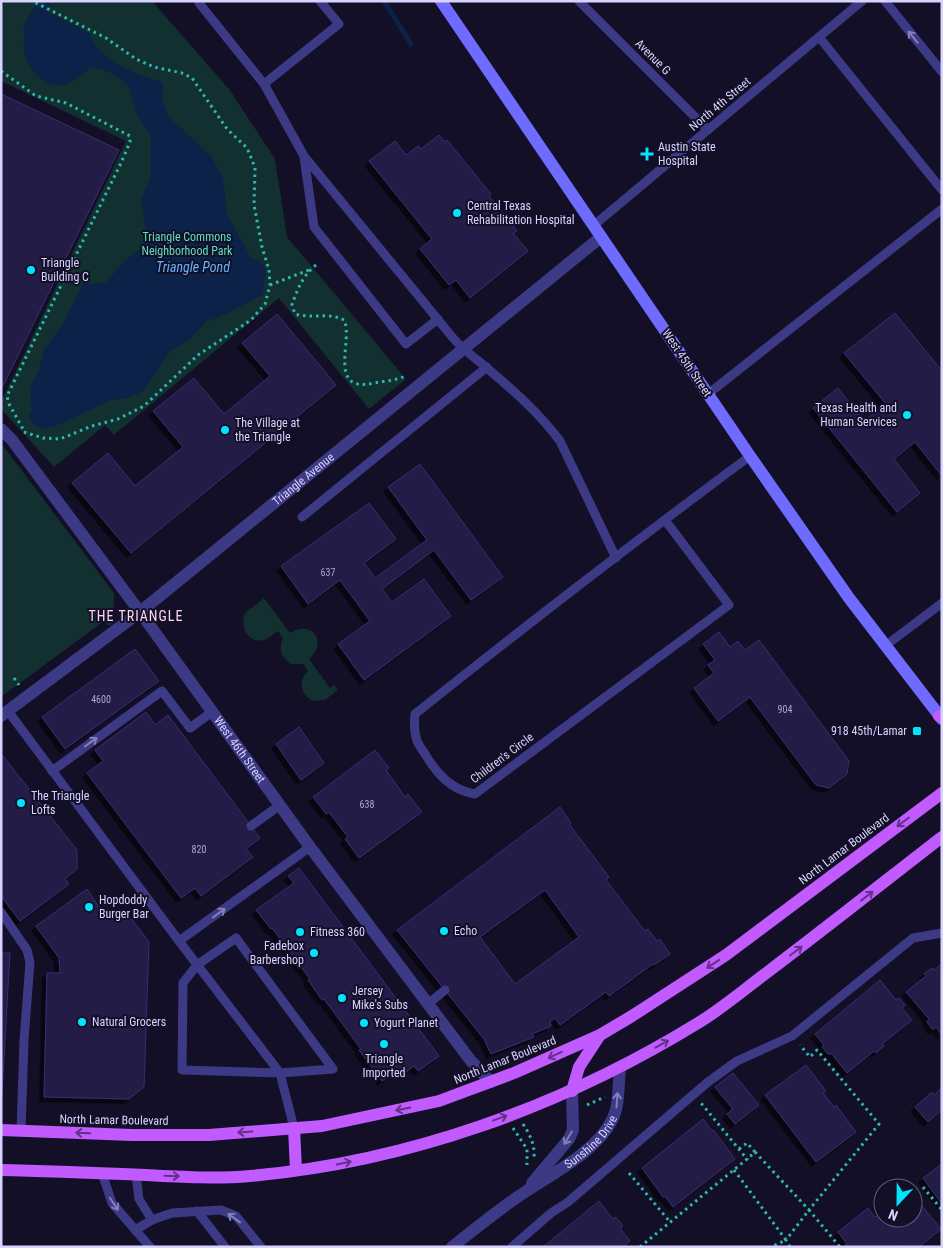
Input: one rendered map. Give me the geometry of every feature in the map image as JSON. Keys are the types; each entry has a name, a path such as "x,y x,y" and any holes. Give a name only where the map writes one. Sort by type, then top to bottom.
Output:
{"main road":[{"name":"West 45th Street","path":"441,1 750,456 885,646 941,718"},
{"name":"North Lamar Boulevard","path":"1,1130 132,1135 209,1135 322,1126 439,1101 514,1074 600,1034 667,994 726,956 942,793"},
{"path":"1,1170 136,1175 248,1176 335,1165 404,1150 482,1124 572,1091 620,1068 700,1022 942,838"},
{"path":"572,1091 580,1066 600,1034"},
{"path":"294,1128 296,1170"}],"street":[{"name":"Triangle Avenue","path":"5,713 140,612 601,237"},
{"name":"West 46th Street","path":"1,429 12,440 140,612 310,847 479,1071 486,1084"},
{"name":"Sunshine Drive","path":"452,1247 524,1192 564,1168 592,1145 607,1129 613,1119 620,1068"},
{"name":"Sunshine Drive","path":"524,1192 569,1139 573,1130 572,1091"}],"lane":[{"path":"201,1 199,3 264,84 304,156 463,350 486,367 536,412 560,442 616,558"},
{"path":"264,84 338,24 320,1"},
{"name":"Avenue G","path":"579,1 708,130"},
{"name":"North 4th Street","path":"593,226 862,1"},
{"path":"885,1 942,72"},
{"path":"819,36 942,190"},
{"path":"304,156 314,227 406,344 438,320"},
{"path":"708,394 942,209"},
{"path":"302,517 486,367"},
{"name":"Children's Circle","path":"665,520 729,604 475,794 464,792 448,784 432,766 417,741 414,726 415,714 483,659 665,520 750,456"},
{"path":"885,646 942,603"},
{"path":"52,771 162,691 190,728 212,712"},
{"path":"5,713 52,771 280,1073 294,1128"},
{"path":"251,826 280,805"},
{"path":"179,941 310,847"},
{"path":"1,912 28,950 30,962 24,1040 21,1131"},
{"path":"512,1247 568,1202 708,1082 737,1061 792,1036 913,938 942,933"},
{"path":"236,938 333,1069 280,1073 182,1070 184,983 197,965 236,938"},
{"path":"428,1004 445,990"},
{"path":"102,1174 112,1203 150,1247"},
{"path":"136,1175 139,1199 152,1220"},
{"path":"135,1230 152,1220 172,1213 221,1210 236,1216 261,1247"},
{"path":"197,1212 226,1247"}],"path":[{"path":"1,71 36,96 66,103 130,136 130,142 121,164 7,396 9,404 24,431 43,438 60,439 118,418 144,406 198,355 252,320 265,304 270,285 269,270 262,247 254,204 255,168 248,148 227,129 192,78 182,73 154,67 136,59 106,38 34,2"},
{"path":"270,285 316,265"},
{"path":"312,268 301,283 292,305 295,314 304,317 331,316 344,320 347,326 344,362 346,374 359,384 368,385 403,378 410,372"},
{"path":"17,436 24,431"},
{"path":"14,678 19,685"},
{"path":"772,1247 786,1240 878,1124 818,1050 810,1057 796,1039"},
{"path":"587,1105 609,1095"},
{"path":"699,1100 747,1159"},
{"path":"520,1121 533,1143 534,1162"},
{"path":"511,1124 526,1144 528,1152 527,1166"},
{"path":"739,1149 747,1143 809,1210 840,1247"},
{"path":"640,1247 755,1152"},
{"path":"734,1170 790,1247"},
{"path":"629,1173 670,1222"},
{"path":"923,1187 942,1210"}],"green space":[{"name":"Triangle Commons Neighborhood Park","path":"5,1 152,1 229,89 275,159 287,237 406,379 369,409 279,298 114,435 105,425 54,467 1,409 1,402 126,141 1,81 1,8"},
{"path":"1,443 114,593 113,621 111,625 107,625 104,621 1,697"},
{"path":"264,598 290,633 298,629 305,629 315,635 317,646 315,653 309,659 330,688 334,685 338,690 325,700 313,701 303,692 302,679 308,671 303,664 291,664 285,658 281,652 283,638 278,631 266,639 258,641 249,637 246,633 243,624 245,613"}],"water":[{"name":"Triangle Pond","path":"35,5 89,33 102,52 110,59 130,71 163,83 163,101 169,117 211,156 223,177 227,214 251,258 260,260 266,272 262,295 224,315 207,321 189,340 169,352 144,391 127,398 111,400 58,425 44,429 35,426 28,416 32,409 30,388 39,370 44,350 64,322 83,283 106,283 122,263 143,247 146,231 141,200 151,176 151,137 136,113 128,85 110,72 92,67 73,80 61,85 48,83 36,75 25,56 23,27"}],"building":[{"name":"Triangle Building C","path":"1,94 119,150 1,390"},
{"name":"Central Texas Rehabilitation Hospital","path":"439,135 445,142 447,140 491,194 489,196 517,231 513,233 528,251 470,298 456,280 449,285 420,249 432,239 369,161 395,141 406,155 418,146 421,149"},
{"name":"Texas Health and Human Services","path":"895,313 942,371 942,476 915,442 894,459 920,493 897,512 813,408 838,388 864,421 886,404 844,353"},
{"name":"The Village at the Triangle","path":"277,314 336,385 131,553 72,483 108,453 135,486 183,447 153,411 194,378 224,414 270,376 242,343"},
{"path":"420,464 503,577 471,600 434,550 382,589 392,602 424,579 451,616 364,680 338,644 370,621 340,580 308,604 281,566 369,503 396,539 364,563 375,578 427,540 388,487"},
{"path":"719,632 730,647 738,641 745,650 759,640 849,761 847,774 829,788 816,785 750,697 718,721 694,688 714,673 708,665 715,660 703,644"},
{"path":"135,649 159,681 65,749 42,717"},
{"path":"146,712 155,725 168,715 260,838 246,849 253,857 201,896 195,888 181,898 87,773 103,761 95,750"},
{"path":"299,727 324,763 301,780 276,744"},
{"path":"375,750 389,768 386,770 405,797 408,794 422,812 359,858 345,839 348,837 329,812 326,814 313,797"},
{"name":"The Triangle Lofts","path":"3,756 77,850 77,869 65,879 69,884 20,921 1,896 1,757"},
{"name":"Echo","path":"560,807 571,823 569,824 609,877 606,880 645,931 648,929 657,941 660,939 670,954 609,996 606,992 560,1025 555,1018 550,1022 551,1026 532,1034 534,1037 491,1054 484,1039 397,930","holes":["545,890 579,937 515,984 480,937"]},
{"path":"299,868 439,1056 418,1071 414,1066 406,1072 403,1068 395,1075 393,1073 382,1081 324,999 322,1000 308,980 310,979 272,928 256,910 294,883 288,876"},
{"path":"87,889 107,919 132,919 149,942 144,1087 129,1099 44,1097 47,973 60,973 59,958 36,926"},
{"path":"1,953 10,953 2,1094 1,1094"},
{"path":"942,964 942,1035 936,1027 933,1030 927,1022 929,1019 906,992 926,976 924,974"},
{"path":"880,980 896,1000 899,998 905,1005 902,1008 912,1020 882,1044 884,1046 876,1053 874,1051 847,1073 831,1053 829,1055 822,1047 824,1045 815,1034"},
{"path":"806,1065 826,1091 823,1093 834,1107 836,1105 856,1132 816,1162 765,1095"},
{"path":"733,1073 759,1105 735,1124 727,1114 733,1109 715,1087"},
{"path":"942,1087 942,1110 928,1122 915,1107 932,1092 934,1095"},
{"path":"703,1119 735,1159 673,1207 665,1196 663,1197 642,1168"},
{"path":"942,1164 942,1204 923,1178"},
{"path":"599,1201 613,1219 616,1217 623,1226 620,1228 630,1241 623,1247 543,1247"},
{"path":"923,1207 941,1229 919,1247 903,1247 902,1245 900,1247 847,1247 845,1245 847,1244 838,1232 868,1208 873,1214 873,1228 923,1228"}],"waterway":[{"path":"46,15 45,10 49,1"},
{"path":"384,1 411,44"}],"place":[{"name":"Austin State Hospital","path":"647,154"},
{"name":"Central Texas Rehabilitation Hospital","path":"457,213"},
{"name":"Triangle Building C","path":"31,270"},
{"name":"Texas Health and Human Services","path":"907,415"},
{"name":"The Village at the Triangle","path":"225,430"},
{"name":"918 45th/Lamar","path":"917,731"},
{"name":"The Triangle Lofts","path":"21,803"},
{"name":"Hopdoddy Burger Bar","path":"89,907"},
{"name":"Echo","path":"444,931"},
{"name":"Fitness 360","path":"300,932"},
{"name":"Fadebox Barbershop","path":"314,953"},
{"name":"Jersey Mike's Subs","path":"342,998"},
{"name":"Natural Grocers","path":"82,1022"},
{"name":"Yogurt Planet","path":"364,1023"},
{"name":"Triangle Imported","path":"384,1044"}],"district":[{"name":"THE TRIANGLE","path":"136,616"}]}
